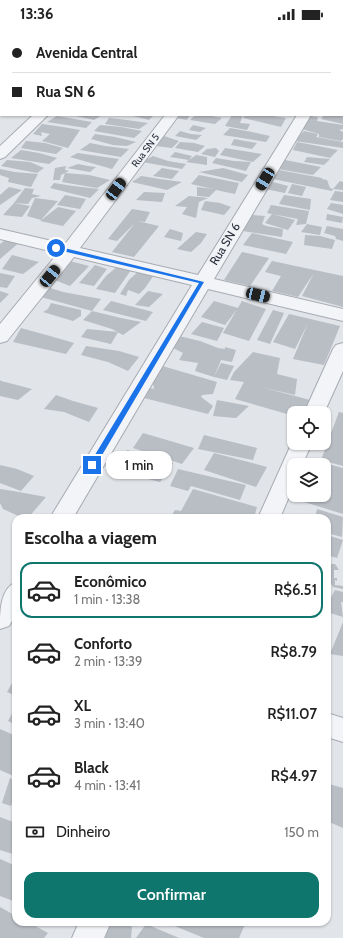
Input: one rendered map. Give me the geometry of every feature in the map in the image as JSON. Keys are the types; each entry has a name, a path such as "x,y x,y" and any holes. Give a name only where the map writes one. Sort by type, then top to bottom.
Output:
{"street":[{"path":"0,154 40,116"},
{"name":"Rua SN 5","path":"0,337 69,251 171,116"},
{"name":"Rua SN 6","path":"63,514 303,116"},
{"path":"0,234 343,315"},
{"path":"317,406 343,349"},
{"path":"271,514 298,450"},
{"path":"4,618 12,601"},
{"path":"331,726 343,730"},
{"path":"88,938 92,926"}],"building":[{"path":"57,116 92,122 86,128 47,122"},
{"path":"76,116 100,116 94,120"},
{"path":"133,116 153,116 149,120"},
{"path":"179,116 189,116 187,120 176,118"},
{"path":"194,116 213,116 222,118 215,124 190,120"},
{"path":"231,116 243,116 240,123 250,124 247,130 225,126"},
{"path":"244,116 273,116 286,118 281,127 243,118"},
{"path":"310,116 318,117 317,121 343,125 343,129 339,130 343,132 343,139 341,141 319,137 319,134 302,129"},
{"path":"323,116 343,116 343,124 321,119"},
{"path":"109,118 148,123 139,129 105,124"},
{"path":"42,124 80,130 68,148 42,141 50,134 41,132 42,136 33,134"},
{"path":"100,125 142,131 134,138 94,131"},
{"path":"193,125 206,128 200,132 189,130"},
{"path":"230,128 270,136 266,142 223,135"},
{"path":"180,131 202,135 196,140 175,136"},
{"path":"304,131 318,134 316,137 343,142 343,148 295,141"},
{"path":"95,134 136,142 127,146 113,145 91,139"},
{"path":"164,136 179,141 172,148 156,146"},
{"path":"234,139 257,143 252,149 231,145"},
{"path":"26,141 45,143 63,148 56,154 21,148"},
{"path":"180,142 194,143 205,146 198,152 175,148"},
{"path":"297,142 338,150 330,158 293,150"},
{"path":"90,143 129,149 121,157 80,150"},
{"path":"216,148 219,151 215,157 201,154 207,149"},
{"path":"225,148 262,154 253,162 220,155"},
{"path":"21,150 57,158 49,164 11,158"},
{"path":"175,152 192,156 189,160 170,157"},
{"path":"78,153 119,159 112,169 70,157"},
{"path":"196,155 207,157 207,165 186,162"},
{"path":"153,156 168,161 186,164 182,169 142,162"},
{"path":"307,157 330,159 324,165 304,162"},
{"path":"216,158 251,162 246,171 212,163"},
{"path":"7,160 30,162 44,168 37,173 1,166"},
{"path":"285,160 321,167 313,175 278,169"},
{"path":"78,164 96,167 90,172 67,168"},
{"path":"66,166 65,170 69,171 61,175 60,180 53,180 55,168"},
{"path":"162,168 179,171 172,179 153,176"},
{"path":"223,168 248,175 242,182 199,172"},
{"path":"0,169 38,174 31,187 8,182 9,178 0,175"},
{"path":"279,170 322,178 327,180 330,188 333,189 332,191 273,179"},
{"path":"65,173 89,175 110,180 97,188 62,182"},
{"path":"199,175 239,183 235,194 216,190 209,197 197,196 197,187 213,189 191,184"},
{"path":"141,176 182,182 167,190 132,182"},
{"path":"340,181 343,182 343,190 333,189"},
{"path":"273,182 288,186 285,193 265,189"},
{"path":"54,183 99,189 90,198 50,188"},
{"path":"292,184 306,187 302,196 288,193"},
{"path":"9,187 22,190 0,205 0,195"},
{"path":"25,188 34,189 32,194 41,196 32,198 28,204 14,203"},
{"path":"335,191 343,192 343,202 330,200"},
{"path":"144,192 165,193 162,202 136,200"},
{"path":"65,195 86,199 80,209 57,205"},
{"path":"284,195 311,199 310,210 279,204"},
{"path":"189,196 208,198 199,202 196,218 182,214 187,207 175,206"},
{"path":"35,198 58,201 41,220 27,216"},
{"path":"205,201 220,203 231,207 224,215 201,210"},
{"path":"14,203 30,206 22,217 3,215"},
{"path":"331,203 343,205 343,214 327,209"},
{"path":"271,205 309,211 306,224 296,225 298,219 267,213"},
{"path":"58,207 76,211 63,226 40,221"},
{"path":"132,209 150,212 145,222 137,221 159,226 134,257 112,252 135,223 117,241 108,239"},
{"path":"272,214 295,220 288,230 265,223"},
{"path":"327,214 343,217 342,223 326,220"},
{"path":"251,215 265,216 262,224 283,229 282,237 243,231"},
{"path":"307,224 322,227 320,235 301,232"},
{"path":"327,226 343,229 343,241 336,239 335,236 324,233"},
{"path":"170,229 183,233 181,241 164,237"},
{"path":"196,232 207,234 201,243 191,252 177,249"},
{"path":"252,233 293,242 286,254 243,245"},
{"path":"305,235 320,236 335,240 332,249 304,245"},
{"path":"7,239 21,241 0,259 0,244"},
{"path":"242,252 269,258 250,286 224,280"},
{"path":"12,255 39,262 23,274 2,269"},
{"path":"66,260 89,266 70,286 52,279"},
{"path":"272,261 343,276 343,307 302,296 314,273 298,297 272,291 281,276 265,272"},
{"path":"95,265 107,269 94,286 79,283"},
{"path":"118,266 131,270 115,293 96,289 106,276"},
{"path":"141,269 154,275 145,288 139,294 128,290 126,296 120,294 129,280"},
{"path":"0,273 15,276 7,288 0,287"},
{"path":"44,286 63,292 101,299 92,311 37,296"},
{"path":"0,291 9,294 0,303"},
{"path":"148,291 163,294 149,307 135,305"},
{"path":"111,301 153,312 146,321 103,310"},
{"path":"214,301 238,308 225,325 201,317"},
{"path":"242,301 266,309 249,341 223,333"},
{"path":"51,303 81,310 81,316 73,321 43,312 48,309"},
{"path":"273,310 284,313 270,344 257,340"},
{"path":"92,311 141,322 123,335 112,329 83,320"},
{"path":"289,314 340,326 324,365 293,359 308,323 295,349 273,342"},
{"path":"202,322 224,328 217,341 191,334"},
{"path":"21,328 74,343 66,354 13,342"},
{"path":"87,329 118,332 111,344 81,337"},
{"path":"179,336 200,341 218,348 225,349 225,347 236,350 232,362 221,360 214,377 195,371 198,363 179,360 183,353 173,348"},
{"path":"86,346 119,351 139,357 128,371 108,362 81,355"},
{"path":"253,352 280,358 277,374 297,379 295,395 261,387 310,400 307,406 287,406 287,414 235,399 244,382 230,380 234,372"},
{"path":"221,363 234,366 227,380 214,377"},
{"path":"159,365 217,382 213,394 202,395 201,397 213,406 208,414 144,398 144,387 154,389 153,383 148,380"},
{"path":"0,380 32,389 18,400 0,396"},
{"path":"56,395 98,408 89,422 64,412 44,409"},
{"path":"217,400 249,406 236,418 213,416"},
{"path":"339,412 343,413 343,466 331,463 331,458 322,458 325,450 331,450 331,433"},
{"path":"143,433 194,448 182,464 133,448"},
{"path":"204,435 257,448 253,460 198,449"},
{"path":"127,450 173,463 160,482 116,471"},
{"path":"214,453 267,467 256,487 204,470"},
{"path":"0,465 17,469 34,476 21,491 0,483"},
{"path":"331,465 343,468 343,514 304,502 331,502"},
{"path":"178,469 246,485 240,500 191,486 188,491 170,486"},
{"path":"0,489 46,497 31,514 14,514 3,509 0,503"},
{"path":"193,489 257,507 255,514 172,514 175,510 181,511"},
{"path":"317,509 343,517 342,537 331,534 331,514 316,514"},
{"path":"331,536 343,540 337,558 331,556"},
{"path":"331,564 335,564 339,570 334,570 334,578 337,578 337,581 335,580 335,585 343,586 343,589 333,587 331,584"},
{"path":"335,590 343,592 343,602 341,602 343,617 331,613 331,598"},
{"path":"343,622 343,656 331,654"},
{"path":"12,683 12,694 7,692"},
{"path":"12,714 12,723 8,721"},
{"path":"0,729 12,734 12,775 0,770"},
{"path":"10,778 12,779 12,804 11,806 2,803"},
{"path":"331,785 343,788 343,828 331,823"},
{"path":"0,817 12,822 12,854 0,850"},
{"path":"0,859 12,864 12,900 0,896"},
{"path":"0,907 12,914 12,926 35,926 48,933 44,938 0,938"},
{"path":"105,926 132,927 131,938 99,938"},
{"path":"145,926 151,926 179,938 136,938"},
{"path":"175,926 244,926 239,938 204,938"}],"route":[{"path":"56,248 202,282 92,465"}]}
